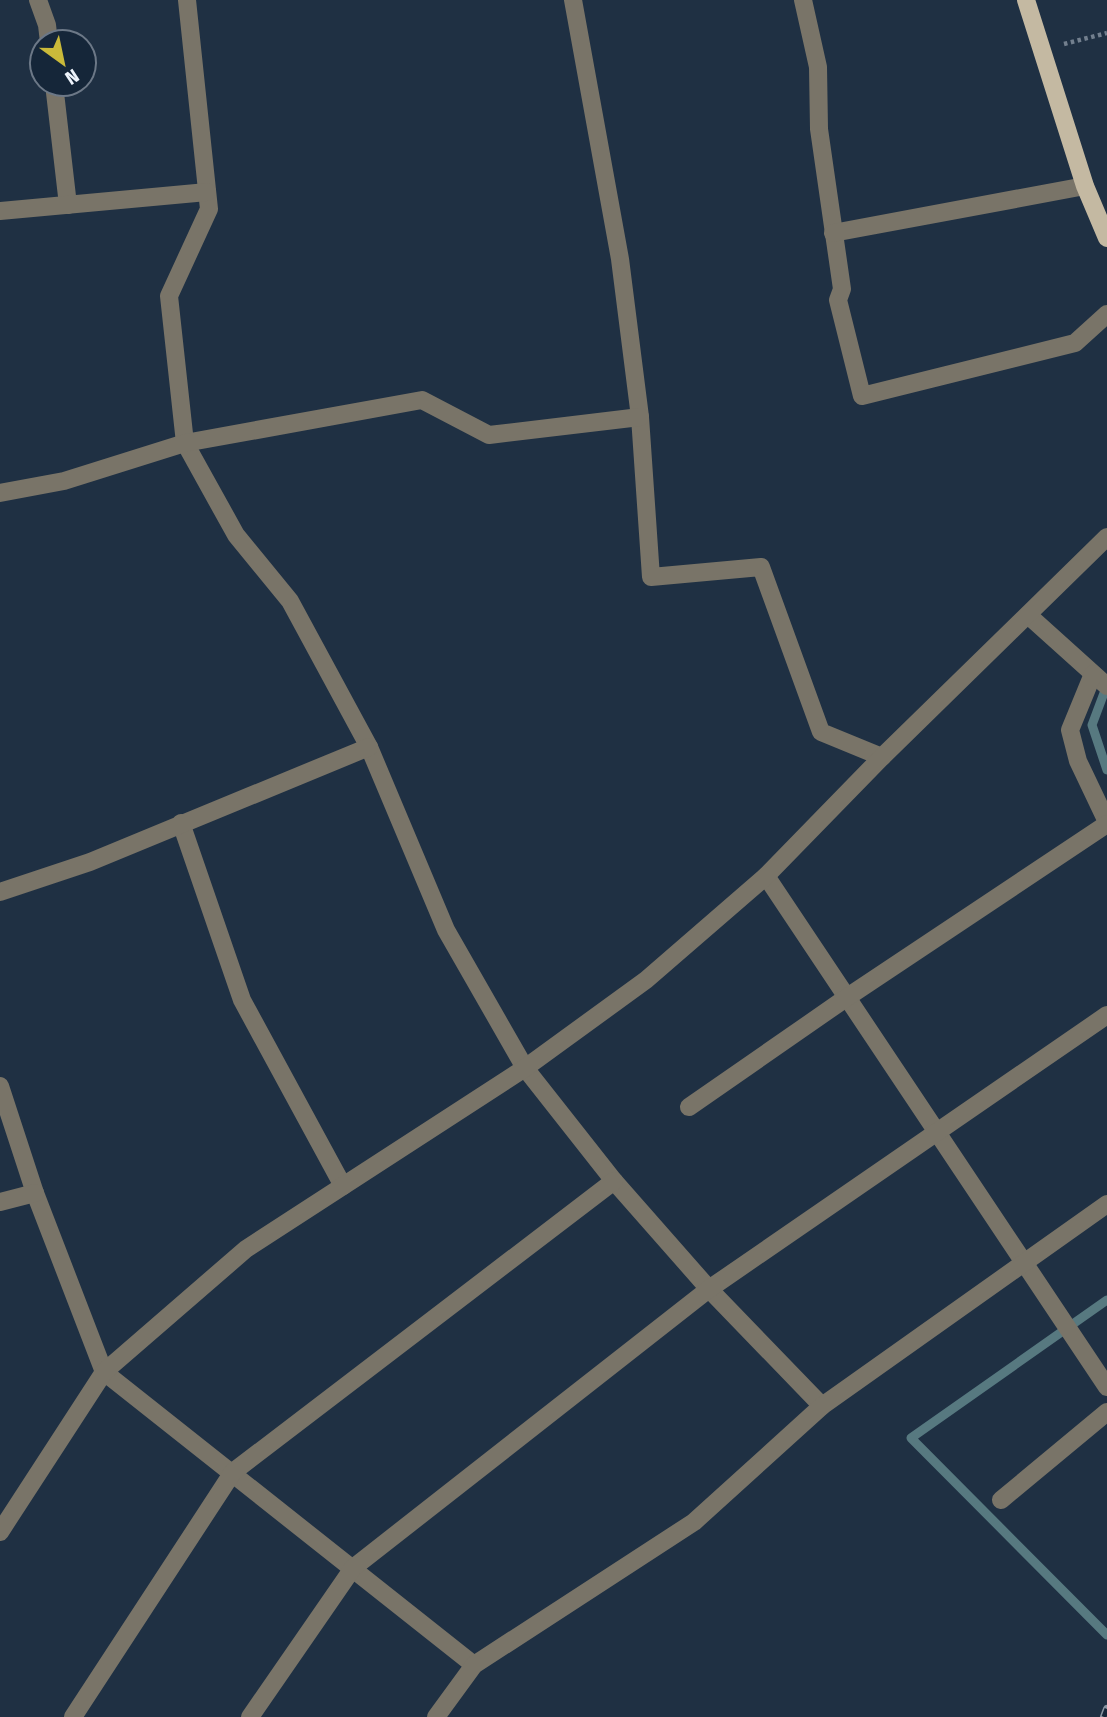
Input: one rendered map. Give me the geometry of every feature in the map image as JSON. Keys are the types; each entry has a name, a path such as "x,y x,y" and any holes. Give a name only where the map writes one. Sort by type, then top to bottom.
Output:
{"main road":[{"path":"1026,0 1085,186 1107,238"}],"street":[{"path":"38,0 47,28"},
{"path":"187,0 209,209 169,296 185,443 236,535 290,601 369,747 446,930 525,1068 614,1181 709,1289 822,1406"},
{"path":"573,0 620,259 640,417 651,577 761,567 821,732 882,757"},
{"path":"803,0 818,67 819,129 842,289 838,300 862,396 1074,343 1107,314"},
{"path":"56,98 68,205"},
{"path":"833,233 1085,186"},
{"path":"0,211 207,192"},
{"path":"0,494 64,481 185,443 422,400 489,435 640,417"},
{"path":"0,1532 104,1372 246,1249 525,1068 646,980 766,876 882,757 1107,537"},
{"path":"689,1107 1107,823 1078,761 1070,730 1100,680 1028,615"},
{"path":"0,892 90,862 181,822 369,747"},
{"path":"181,822 242,1000 343,1186"},
{"path":"766,876 1107,1387"},
{"path":"250,1717 353,1568 709,1289 1107,1015"},
{"path":"0,1086 35,1193 104,1372 474,1665"},
{"path":"73,1717 233,1472 614,1181"},
{"path":"0,1202 35,1193"},
{"path":"436,1717 474,1665 694,1522 822,1406 1107,1204"},
{"path":"1001,1500 1107,1412"}],"path":[{"path":"1043,50 1107,33"}],"waterway":[{"path":"1107,685 1092,725 1107,770"},
{"path":"1107,1300 911,1438 1107,1635"}],"railway":[{"path":"1104,1717 1107,1709"}]}
